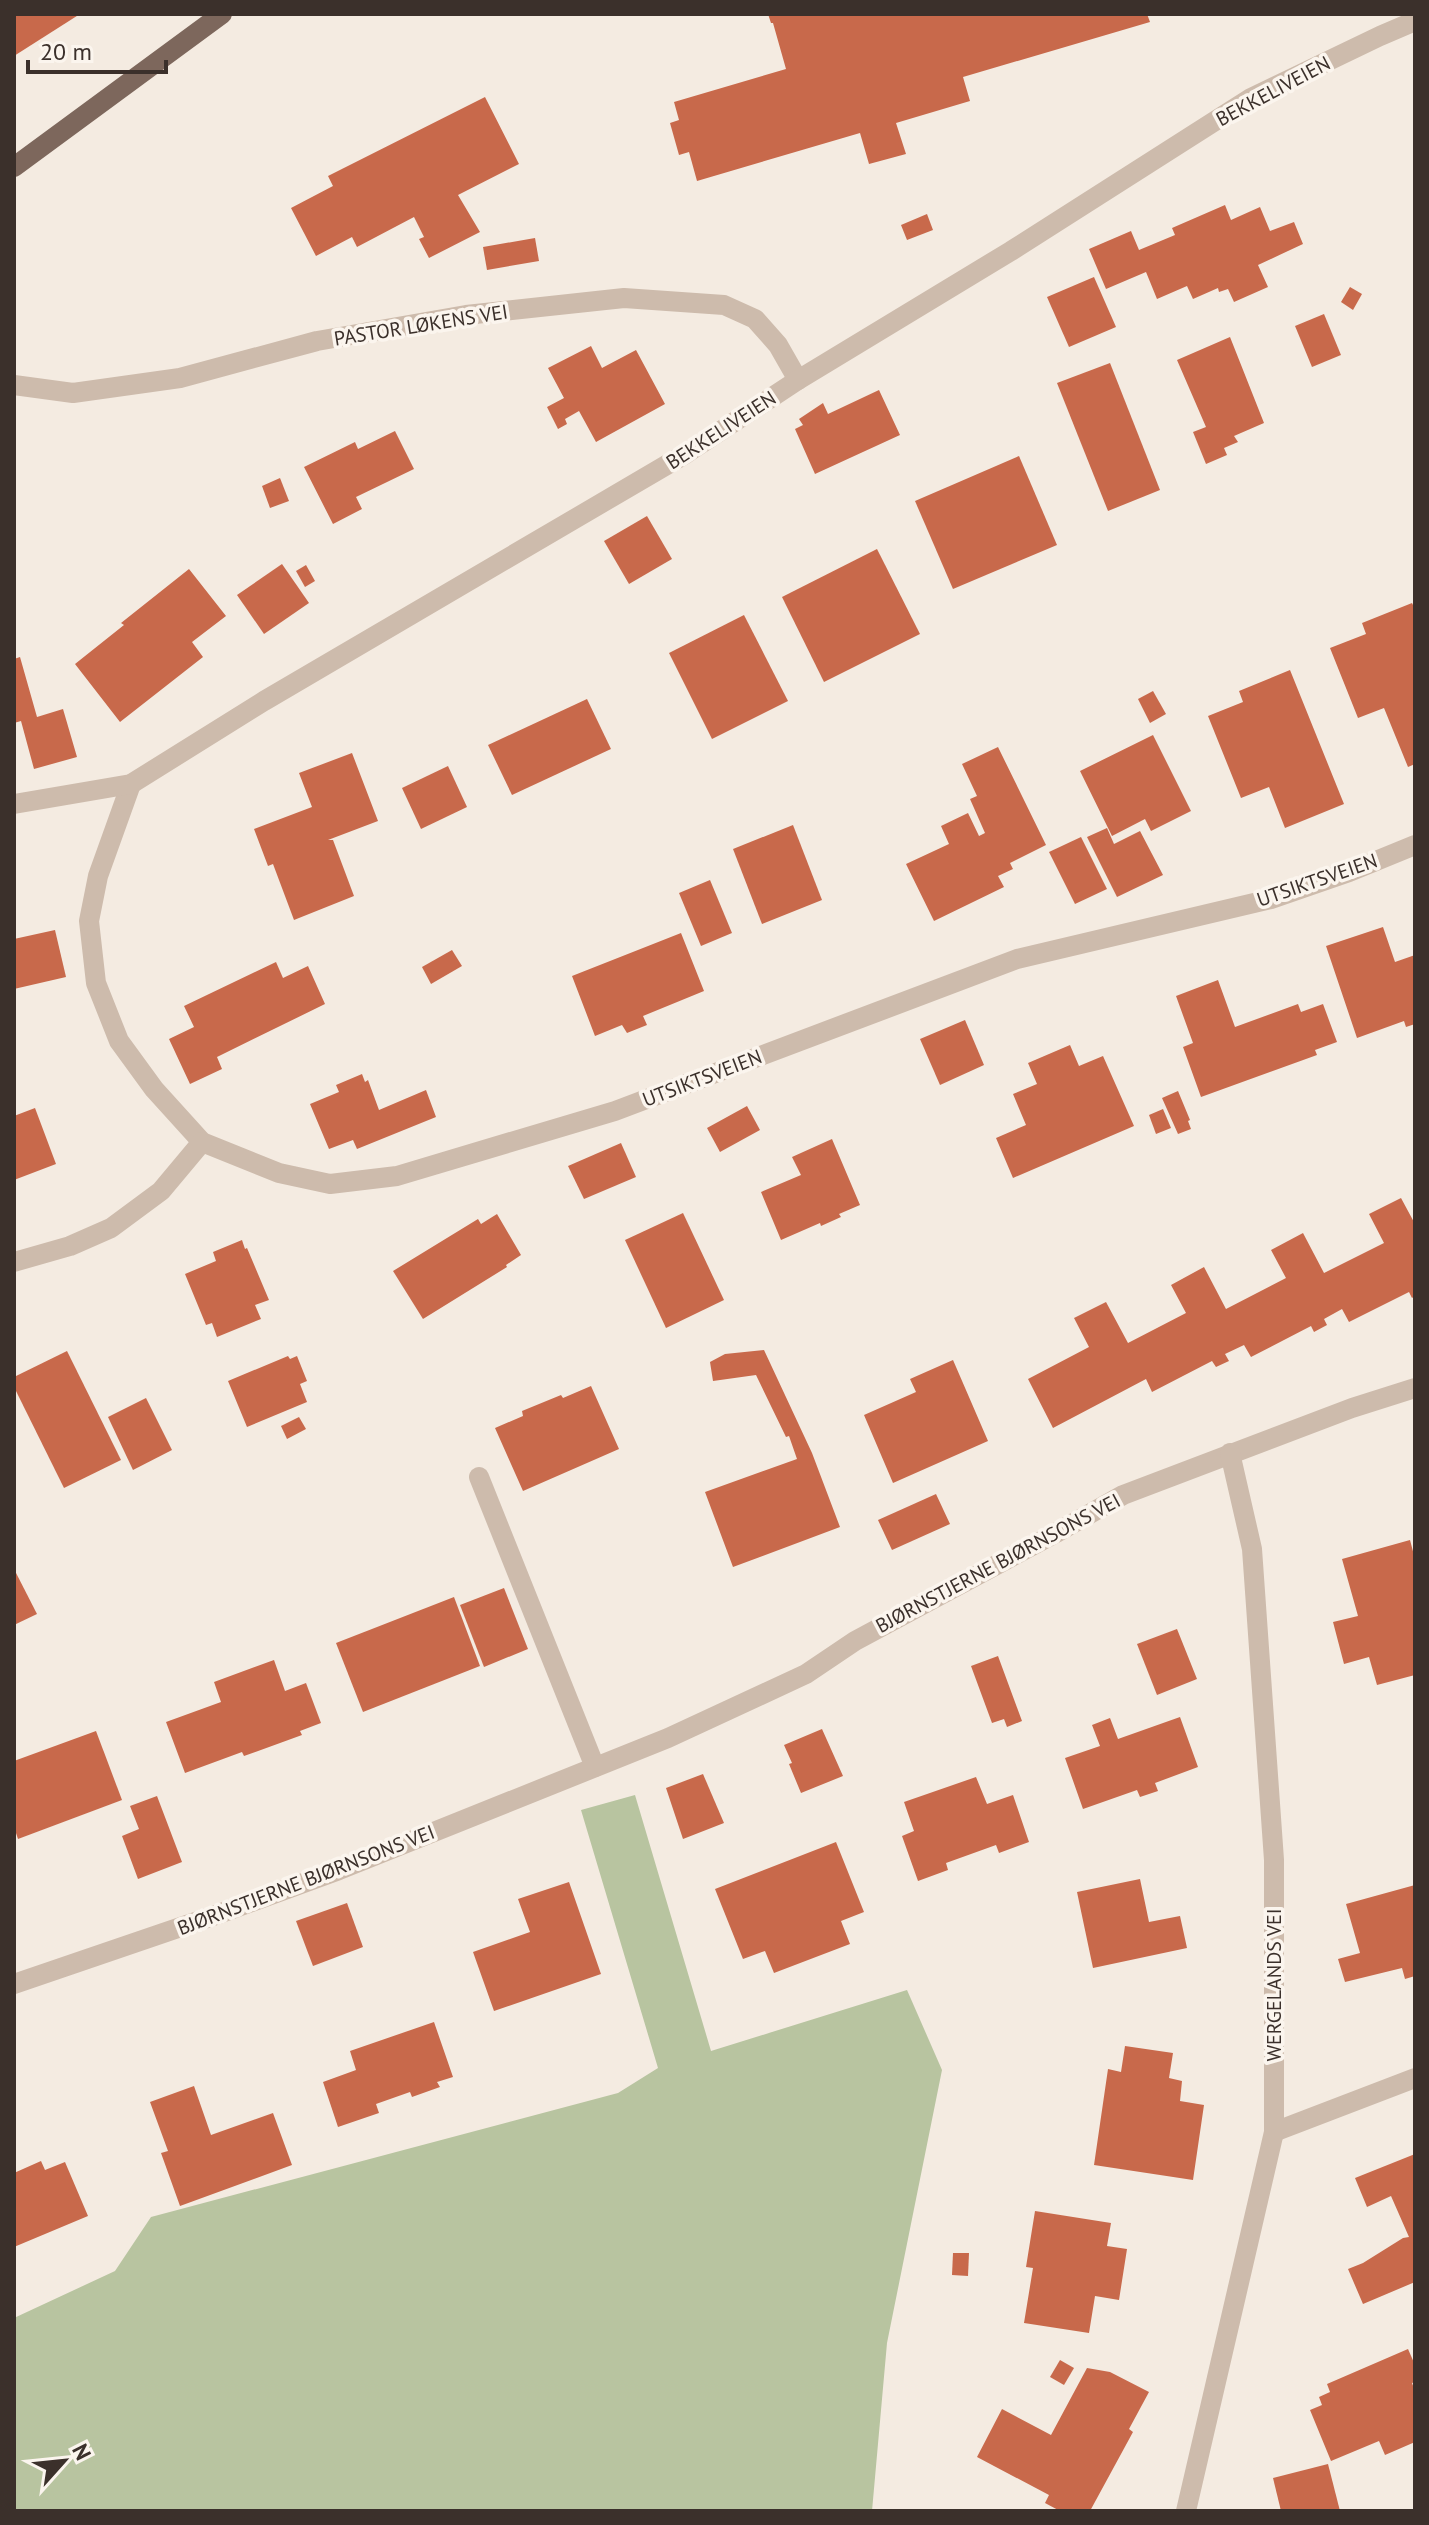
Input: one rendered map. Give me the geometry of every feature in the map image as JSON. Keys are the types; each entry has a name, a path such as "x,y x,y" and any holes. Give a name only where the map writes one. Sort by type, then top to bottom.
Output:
{"main road":[{"path":"14,167 222,14"}],"street":[{"name":"BEKKELIVEIEN","path":"14,804 131,784 264,701 687,453 798,380 1011,251 1251,98 1415,21"},
{"name":"PASTOR LØKENS VEI","path":"14,385 73,393 180,378 317,341 466,315 624,298 724,305 755,319 778,345 798,380"},
{"path":"14,1262 70,1246 111,1228 161,1191 202,1142 154,1089 119,1041 96,983 89,921 98,876 131,784"},
{"name":"UTSIKTSVEIEN","path":"202,1142 279,1173 330,1184 397,1176 615,1111 1017,959 1271,899 1415,845"},
{"name":"BJØRNSTJERNE BJØRNSONS VEI","path":"14,1984 339,1870 668,1738 806,1674 855,1641 1123,1495 1230,1453 1415,1388"},
{"name":"WERGELANDS VEI","path":"1186,2511 1274,2132 1274,1860 1252,1549 1230,1453"},
{"path":"479,1477 595,1767"},
{"path":"1274,2132 1415,2078"}],"green space":[{"path":"635,1795 711,2051 907,1990 942,2070 887,2343 872,2511 14,2511 14,2318 115,2271 151,2217 618,2093 658,2068 581,1810"}],"building":[{"path":"14,14 80,14 14,56"},
{"path":"768,14 1147,14 1150,22 963,77 970,101 896,123 906,154 869,164 860,133 697,181 689,152 679,155 670,123 679,120 674,102 786,69"},
{"path":"485,97 519,164 458,195 480,232 429,258 419,239 424,237 414,217 357,247 352,237 316,256 291,208 333,186 328,176"},
{"path":"1225,205 1231,220 1260,207 1270,231 1294,222 1303,244 1258,265 1268,287 1234,302 1228,289 1219,292 1218,288 1193,299 1187,286 1157,299 1146,272 1106,289 1089,249 1131,231 1139,250 1175,235 1172,228"},
{"path":"927,214 933,230 907,240 901,225"},
{"path":"535,238 539,261 487,270 483,247"},
{"path":"1094,277 1116,327 1069,347 1047,297"},
{"path":"1350,287 1362,294 1353,310 1341,302"},
{"path":"1324,314 1341,355 1312,367 1295,326"},
{"path":"1230,337 1264,423 1234,436 1238,442 1224,448 1227,455 1206,464 1193,432 1206,427 1177,360"},
{"path":"591,346 602,368 636,350 665,404 596,442 579,411 565,419 567,424 558,429 547,407 564,398 548,368"},
{"path":"1110,363 1160,490 1108,511 1057,383"},
{"path":"879,390 900,435 815,474 795,429 803,425 799,419 823,403 828,414"},
{"path":"395,431 414,469 356,497 362,509 333,524 304,467 355,442 358,449"},
{"path":"1019,456 1057,545 953,589 915,501"},
{"path":"280,478 289,501 270,508 262,486"},
{"path":"647,516 672,559 629,584 604,541"},
{"path":"877,549 920,634 824,682 782,597"},
{"path":"282,564 309,603 264,634 237,595"},
{"path":"306,565 315,581 305,587 296,571"},
{"path":"189,569 226,616 192,642 203,657 120,722 75,664"},
{"path":"1412,603 1415,609 1415,764 1408,767 1384,708 1358,718 1330,648 1366,634 1362,623"},
{"path":"744,615 788,701 712,739 669,653"},
{"path":"20,657 37,717 63,709 77,757 34,769 21,721 14,723 14,659"},
{"path":"1290,670 1344,804 1285,828 1269,787 1241,798 1208,716 1243,702 1239,691"},
{"path":"1153,691 1166,714 1150,723 1138,699"},
{"path":"587,699 611,749 512,795 488,745"},
{"path":"1153,735 1191,811 1151,831 1145,819 1112,836 1080,771"},
{"path":"998,747 1046,845 1010,863 1013,869 998,876 1004,887 934,921 906,864 949,844 941,826 968,813 979,836 985,833 970,799 977,796 962,764"},
{"path":"352,753 378,821 328,840 333,840 354,896 294,920 273,864 268,866 254,829 312,807 299,773"},
{"path":"448,766 467,807 421,829 402,788"},
{"path":"793,825 822,900 762,924 733,849"},
{"path":"1107,828 1114,844 1140,831 1163,875 1117,897 1087,837"},
{"path":"1081,837 1107,889 1075,904 1049,852"},
{"path":"710,880 732,933 701,946 679,893"},
{"path":"1383,927 1395,962 1415,955 1415,1024 1406,1027 1404,1021 1357,1038 1326,946"},
{"path":"55,930 66,977 14,989 14,939"},
{"path":"681,933 704,991 643,1016 647,1025 627,1033 622,1025 595,1036 572,976"},
{"path":"452,950 462,966 431,984 422,967"},
{"path":"276,962 283,978 308,966 325,1004 217,1057 222,1069 190,1084 169,1039 194,1027 184,1006"},
{"path":"1218,980 1235,1027 1298,1004 1301,1012 1323,1004 1337,1042 1315,1050 1317,1055 1201,1097 1183,1047 1193,1043 1176,996"},
{"path":"965,1020 984,1065 940,1085 920,1039"},
{"path":"1070,1045 1079,1066 1103,1056 1134,1126 1013,1178 996,1138 1026,1125 1013,1094 1037,1084 1028,1063"},
{"path":"362,1074 365,1082 368,1080 379,1110 426,1090 436,1117 357,1149 353,1140 329,1149 310,1104 339,1092 336,1085"},
{"path":"1178,1091 1191,1129 1178,1134 1162,1098"},
{"path":"747,1106 760,1130 720,1152 707,1128"},
{"path":"35,1108 56,1164 14,1180 14,1116"},
{"path":"1163,1109 1171,1128 1156,1134 1149,1115"},
{"path":"832,1139 860,1205 821,1226 820,1223 781,1240 761,1192 801,1175 792,1157"},
{"path":"621,1143 636,1177 584,1199 568,1166"},
{"path":"1401,1198 1415,1224 1415,1296 1412,1298 1409,1292 1349,1322 1342,1309 1324,1319 1327,1325 1314,1332 1311,1326 1251,1357 1244,1345 1225,1354 1229,1361 1216,1367 1212,1361 1152,1392 1146,1379 1053,1428 1028,1379 1089,1347 1074,1318 1106,1302 1128,1343 1186,1313 1171,1285 1204,1267 1226,1309 1286,1278 1271,1250 1303,1233 1324,1273 1384,1243 1369,1214"},
{"path":"683,1213 724,1300 666,1328 625,1240"},
{"path":"497,1214 521,1255 423,1319 393,1271 478,1219 481,1224"},
{"path":"242,1240 269,1300 255,1305 261,1319 217,1337 212,1323 206,1325 185,1274 216,1261 213,1252"},
{"path":"764,1350 812,1453 840,1527 733,1567 705,1492 797,1459 789,1436 786,1437 756,1375 713,1381 710,1362 725,1354"},
{"path":"67,1351 121,1460 64,1488 14,1387 14,1377"},
{"path":"288,1356 290,1359 297,1356 307,1381 300,1384 307,1402 247,1427 228,1381"},
{"path":"953,1360 988,1441 893,1483 864,1415 916,1392 910,1379"},
{"path":"591,1386 619,1449 523,1491 495,1428 523,1416 522,1411"},
{"path":"146,1398 172,1450 133,1470 108,1417"},
{"path":"299,1417 306,1429 287,1439 281,1426"},
{"path":"936,1494 950,1524 892,1550 878,1520"},
{"path":"1410,1540 1415,1559 1415,1675 1377,1685 1369,1657 1344,1664 1333,1622 1358,1616 1342,1559"},
{"path":"14,1569 37,1614 14,1625"},
{"path":"504,1588 528,1649 484,1667 460,1605"},
{"path":"454,1597 480,1666 363,1712 336,1643"},
{"path":"1177,1629 1197,1679 1157,1695 1137,1644"},
{"path":"998,1656 1022,1721 1007,1727 1004,1719 992,1723 971,1666"},
{"path":"274,1660 285,1691 306,1683 321,1723 300,1731 302,1735 185,1773 166,1722 221,1702 214,1682"},
{"path":"1180,1717 1198,1767 1155,1783 1158,1791 1140,1797 1137,1790 1083,1809 1065,1758 1100,1746 1092,1725 1110,1718 1118,1739"},
{"path":"822,1729 843,1776 801,1793 784,1745"},
{"path":"96,1731 122,1800 18,1839 14,1827 14,1761"},
{"path":"703,1774 724,1823 683,1839 666,1788"},
{"path":"976,1777 987,1804 1013,1795 1029,1842 999,1853 996,1845 946,1863 948,1870 918,1881 902,1836 914,1831 904,1802"},
{"path":"157,1796 182,1862 138,1879 122,1836 139,1829 130,1806"},
{"path":"836,1842 864,1912 841,1921 850,1944 774,1973 765,1951 743,1959 715,1889"},
{"path":"1140,1879 1149,1922 1180,1916 1187,1948 1093,1968 1077,1892"},
{"path":"569,1882 601,1974 494,2011 473,1952 530,1932 518,1899"},
{"path":"1415,1885 1415,1976 1405,1979 1402,1968 1345,1982 1338,1959 1360,1953 1346,1904"},
{"path":"347,1903 363,1947 313,1966 296,1921"},
{"path":"434,2022 453,2077 437,2082 440,2087 412,2097 410,2092 376,2104 379,2113 338,2127 323,2082 356,2070 350,2051"},
{"path":"1125,2046 1173,2053 1169,2078 1182,2081 1180,2101 1204,2105 1193,2180 1094,2165 1108,2069 1121,2072"},
{"path":"194,2086 211,2135 273,2113 292,2165 180,2206 161,2153 168,2151 150,2102"},
{"path":"1415,2154 1415,2282 1363,2304 1348,2269 1409,2237 1391,2196 1367,2207 1355,2178"},
{"path":"41,2161 45,2170 65,2162 88,2216 14,2247 14,2173"},
{"path":"1035,2211 1111,2223 1107,2246 1127,2249 1119,2300 1095,2296 1089,2333 1024,2323 1033,2268 1026,2267"},
{"path":"953,2253 969,2253 968,2276 952,2275"},
{"path":"1408,2349 1415,2365 1415,2382 1412,2383 1415,2391 1415,2442 1385,2455 1379,2441 1331,2461 1310,2410 1322,2405 1319,2397 1330,2392 1327,2384"},
{"path":"1060,2360 1074,2368 1064,2385 1050,2377"},
{"path":"1087,2368 1110,2372 1149,2392 1129,2429 1133,2432 1090,2511 1060,2511 1045,2503 1049,2495 977,2457 1002,2409 1051,2435"},
{"path":"1328,2464 1340,2511 1281,2511 1273,2478"}]}
